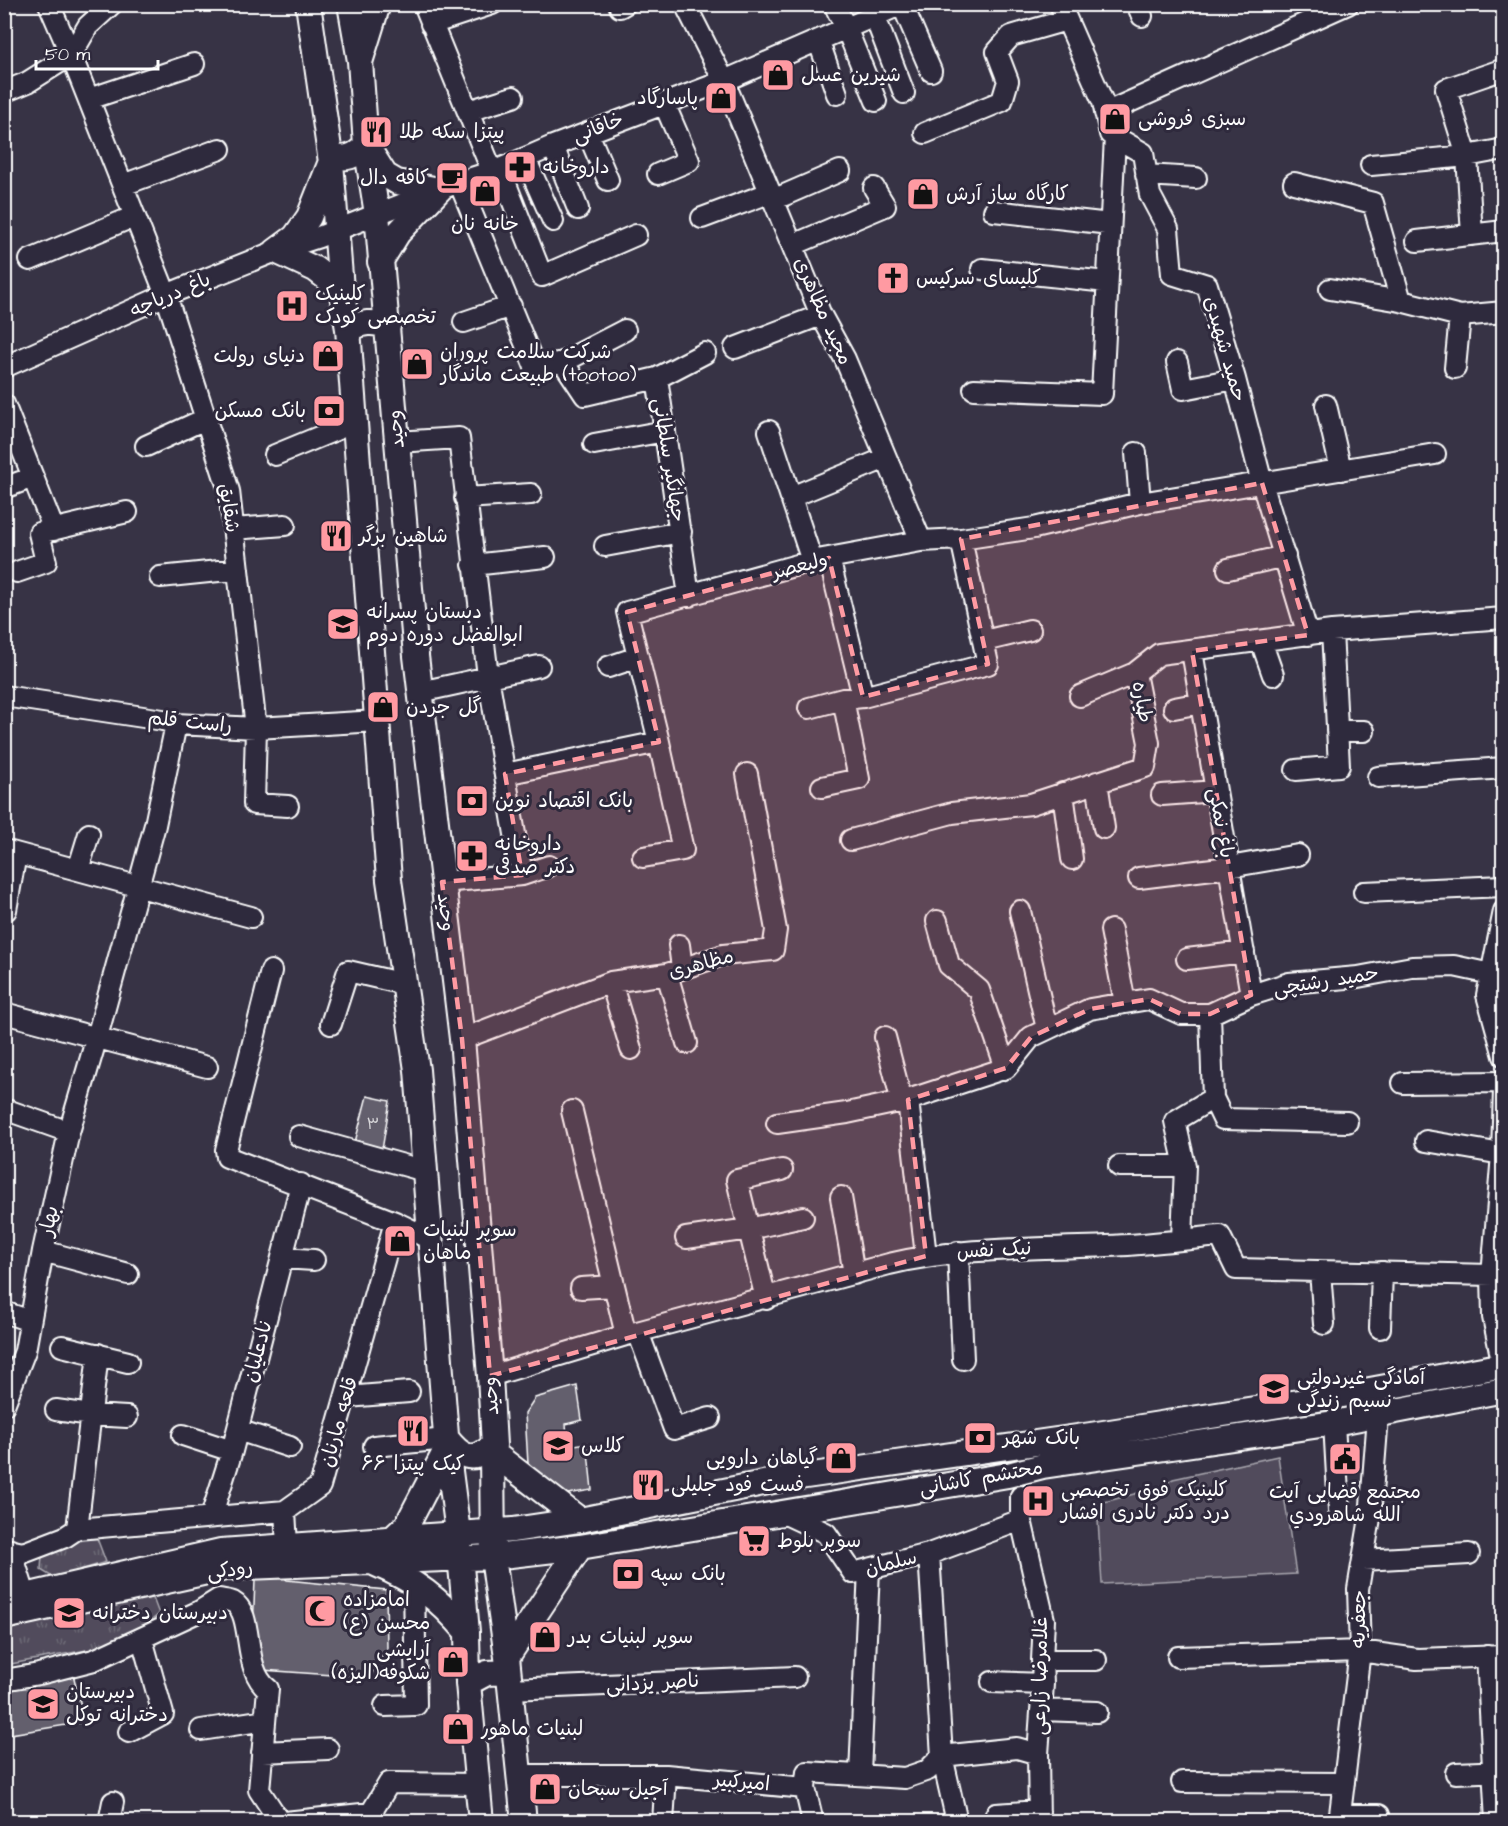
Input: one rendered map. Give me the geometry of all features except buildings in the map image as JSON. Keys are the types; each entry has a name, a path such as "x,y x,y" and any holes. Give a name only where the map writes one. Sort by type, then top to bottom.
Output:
{"main road":[{"name":"وحید","path":"308,4 330,159 341,289 348,329 389,880 417,1070 447,1443 467,1632 468,1683 481,1821"},
{"name":"وحید","path":"350,4 360,62 366,145 377,214 417,665 462,1039 490,1376 493,1448 493,1557 509,1673 524,1821"},
{"path":"360,62 378,4"},
{"path":"341,289 315,269 276,251 295,237 309,217 330,159 350,157 360,153 366,145 385,175 398,182 449,186"},
{"path":"380,262 398,234 449,186"},
{"path":"348,329 360,323 375,322 388,326"},
{"name":"محتشم کاشانی","path":"458,1533 493,1532 580,1520 778,1480 1090,1435 1503,1367"},
{"name":"محتشم کاشانی","path":"460,1559 579,1548 832,1503 1008,1475 1043,1466 1334,1424 1499,1395"},
{"path":"393,1538 408,1525 447,1443 458,1453 471,1457 484,1454 493,1448 580,1520"},
{"path":"832,1473 821,1479 818,1491 826,1502 832,1503"},
{"name":"رودکی","path":"15,1598 221,1551 287,1545 337,1544 458,1533"},
{"path":"468,1683 487,1673 509,1673 579,1548"},
{"name":"رودکی","path":"4,1617 225,1568 460,1559"},
{"path":"371,1562 414,1582 448,1610 467,1632"}],"street":[{"name":"شقایق","path":"49,4 166,295 229,491 256,728 254,804 288,806"},
{"path":"4,92 28,82 71,55 88,26 112,4"},
{"path":"424,4 468,111 542,276 636,235"},
{"path":"432,24 492,4"},
{"name":"مجید مظاهری","path":"685,4 724,81 771,197 794,245 821,315 845,359 921,541"},
{"path":"834,4 876,101"},
{"path":"902,4 931,71"},
{"name":"خاقانی","path":"337,229 724,81 847,30 902,4"},
{"path":"1105,113 1340,6"},
{"path":"926,133 1002,101 1008,81 997,52 1011,36 1064,12 1103,102 1110,134 1114,137 1102,394 974,389"},
{"path":"875,17 904,93"},
{"path":"819,42 837,94"},
{"path":"89,99 194,64"},
{"path":"1472,235 1467,156 1446,89 1503,69"},
{"path":"468,111 513,97"},
{"path":"658,174 688,161 664,103"},
{"path":"588,133 608,180"},
{"name":"حمید شهیدی","path":"1114,137 1143,153 1150,195 1168,229 1172,274 1207,285 1235,379 1262,483 1308,634"},
{"path":"553,146 578,209"},
{"path":"123,185 220,149"},
{"path":"1371,165 1467,156 1503,149"},
{"path":"525,158 553,222"},
{"path":"702,218 771,197 840,171"},
{"path":"1146,175 1196,178"},
{"path":"1294,183 1373,203 1401,301"},
{"path":"449,186 510,306 535,367 563,362 625,330"},
{"path":"794,245 885,206 874,188"},
{"path":"994,211 1110,224"},
{"path":"30,260 135,216"},
{"name":"باغ دریاچه","path":"4,367 166,295 337,229"},
{"path":"1417,241 1503,231"},
{"path":"982,269 1107,282"},
{"path":"1330,289 1401,301 1460,316 1503,312"},
{"path":"464,322 510,306"},
{"path":"735,348 821,315"},
{"path":"1455,368 1460,316"},
{"path":"657,378 705,353"},
{"name":"جهانگیر سلطانی","path":"563,362 585,394 657,378 689,596"},
{"path":"1177,362 1183,389 1235,379"},
{"path":"4,404 54,530"},
{"path":"1326,405 1341,470"},
{"path":"146,446 207,418"},
{"path":"275,455 355,422"},
{"path":"594,444 665,431"},
{"path":"769,432 791,497 821,560 863,697"},
{"path":"397,442 459,438 488,676 522,875"},
{"path":"1136,453 1140,503"},
{"name":"ولیعصر","path":"643,857 683,850 627,612 821,560 921,541 961,539 1034,528 1140,503 1435,454"},
{"path":"791,497 886,458"},
{"path":"4,488 33,477"},
{"path":"465,498 531,494"},
{"path":"17,572 46,562 39,533 127,512"},
{"path":"233,529 285,525"},
{"path":"605,546 681,532"},
{"path":"809,708 843,699 863,697 988,664 961,539"},
{"path":"1228,569 1285,556"},
{"path":"474,565 545,557"},
{"path":"160,577 238,569"},
{"name":"طیاره","path":"851,840 952,813 1031,804 1145,767 1149,743 1135,673 1158,654 1308,634 1503,618"},
{"path":"984,641 1030,630"},
{"path":"1296,770 1339,766 1332,632"},
{"path":"1261,640 1273,675"},
{"name":"باغ نمکی","path":"1192,651 1251,995"},
{"path":"608,667 639,657"},
{"path":"420,692 539,666"},
{"path":"1080,696 1135,673"},
{"name":"راست قلم","path":"4,696 163,720 176,724 256,728 378,721"},
{"path":"822,787 859,779 843,699"},
{"path":"1174,708 1201,703"},
{"name":"بهار","path":"5,1402 25,1351 43,1251 69,1132 98,1037 155,825 176,724"},
{"path":"1336,731 1364,732"},
{"path":"505,774 659,742"},
{"path":"1378,777 1503,768"},
{"name":"مظاهری","path":"462,1039 611,982 675,971 723,955 773,950 776,930 747,774"},
{"path":"1097,782 1104,828"},
{"path":"1162,795 1216,791"},
{"path":"1063,794 1072,859"},
{"path":"78,870 89,834"},
{"path":"6,910 10,852 251,917"},
{"path":"1139,878 1229,867 1298,855"},
{"path":"442,882 522,875 549,866"},
{"path":"1364,891 1503,886"},
{"path":"1020,911 1047,1029"},
{"path":"1503,911 1497,973 1488,995 1503,1052"},
{"path":"777,1123 846,1113 905,1101 1006,1068 979,990 949,965 937,921"},
{"path":"1111,930 1125,1003"},
{"path":"679,945 675,971 687,1043"},
{"path":"1186,959 1244,952"},
{"name":"حمید رشتچی","path":"1006,1068 1031,1036 1090,1009 1149,999 1181,1014 1210,1014 1251,995 1289,983 1358,977 1412,967 1454,966 1497,973"},
{"path":"271,971 226,1150 227,1157 301,1184 395,1222 430,1239"},
{"path":"331,1024 348,971 404,984"},
{"path":"611,982 631,1049"},
{"path":"4,1013 207,1067"},
{"path":"1210,1014 1213,1098 1223,1119 1347,1122"},
{"path":"885,1037 905,1101 926,1256"},
{"path":"1403,1083 1503,1082"},
{"path":"1503,1090 1500,1206 1492,1275 1493,1317 1503,1367"},
{"path":"1182,1239 1185,1166 1175,1121 1213,1098"},
{"path":"4,1110 69,1132"},
{"path":"572,1111 614,1286 632,1334 674,1429 710,1418"},
{"path":"299,1136 425,1171"},
{"path":"1426,1141 1502,1154"},
{"path":"1119,1166 1185,1166"},
{"path":"766,1299 737,1180 782,1170"},
{"name":"نادعلیان","path":"211,1517 238,1430 301,1184"},
{"path":"841,1197 854,1274"},
{"path":"686,1238 749,1229 803,1217"},
{"name":"قلعه مارنان","path":"285,1511 320,1485 347,1397 395,1222"},
{"name":"نیک نفس","path":"490,1376 632,1334 854,1274 926,1256 958,1252 1128,1245 1220,1236 1236,1269 1492,1275"},
{"path":"43,1251 128,1274"},
{"path":"958,1252 963,1359"},
{"path":"282,1258 314,1260"},
{"path":"1320,1271 1324,1324"},
{"path":"1380,1328 1382,1272"},
{"path":"581,1288 614,1286"},
{"path":"4,1312 30,1321"},
{"path":"62,1346 128,1362"},
{"path":"77,1528 98,1354"},
{"name":"جعفریه","path":"1340,1818 1360,1652 1358,1589 1370,1518 1378,1416 1372,1389"},
{"path":"347,1397 409,1392"},
{"path":"56,1410 127,1417"},
{"path":"1334,1424 1339,1511"},
{"path":"238,1430 290,1448"},
{"path":"183,1435 232,1451"},
{"path":"374,1446 447,1443"},
{"path":"1008,1475 1022,1496 1043,1466"},
{"name":"غلامرضا زارعی","path":"1022,1496 1021,1520 1044,1620 1043,1684 1038,1754 1039,1816"},
{"path":"15,1598 8,1550 23,1553 66,1538 77,1528 285,1511 287,1545"},
{"name":"سلمان","path":"781,1512 826,1533 853,1573 929,1554 1021,1520"},
{"path":"929,1554 942,1756 957,1821"},
{"path":"1363,1560 1469,1554"},
{"path":"860,1774 869,1569"},
{"path":"385,1706 416,1706 414,1582"},
{"path":"4,1680 94,1660 200,1611 219,1599 233,1602 241,1610 252,1664 260,1682 268,1689 259,1790 280,1821"},
{"path":"129,1732 163,1714 142,1639"},
{"path":"1178,1657 1360,1652 1417,1659 1496,1656 1499,1772 1497,1821"},
{"path":"1042,1660 1096,1660"},
{"name":"ناصر یزدانی","path":"509,1673 795,1677"},
{"path":"992,1682 1043,1684"},
{"path":"1041,1710 1098,1712"},
{"path":"201,1730 265,1720"},
{"path":"813,1821 805,1788 807,1772 905,1778 928,1770 942,1756 1017,1748 1038,1754"},
{"path":"262,1752 328,1749"},
{"path":"1456,1773 1499,1772"},
{"name":"امیرکبیر","path":"519,1775 666,1775 805,1788"},
{"path":"663,1821 666,1775"},
{"path":"1182,1782 1344,1783"},
{"path":"285,1821 371,1813 389,1783 478,1784"},
{"path":"109,1821 114,1802"},
{"path":"996,1814 1039,1816"},
{"path":"1340,1818 1379,1815"}],"highlighted area":[{"path":"1262,483 1308,635 1192,651 1251,995 1210,1014 1181,1014 1149,999 1090,1009 1031,1037 1006,1068 908,1100 926,1256 490,1376 462,1039 442,882 522,875 505,774 659,742 627,612 829,558 863,697 988,664 961,539"}],"green space":[{"path":"1278,1456 1296,1574 1102,1584 1097,1504 1160,1487 1173,1479"},
{"path":"95,1533 106,1562 54,1578 41,1570 42,1555"},
{"path":"150,1590 159,1614 125,1642 5,1665 4,1624"}],"place":[{"name":"شیرین عسل","path":"778,75"},
{"name":"پاسارگاد","path":"721,98"},
{"name":"سبزی فروشی","path":"1115,119"},
{"name":"پیتزا سکه طلا","path":"376,132"},
{"name":"داروخانه","path":"520,167"},
{"name":"کافه دال","path":"452,178"},
{"name":"خانه نان","path":"485,191"},
{"name":"کارگاه ساز آرش","path":"923,194"},
{"name":"کلیسای سرکیس","path":"893,278"},
{"name":"کلینیک تخصصی کودک","path":"292,306"},
{"name":"دنیای رولت","path":"328,356"},
{"name":"شرکت سلامت پروران طبیعت ماندگار (tootoo)","path":"417,364"},
{"name":"بانک مسکن","path":"329,411"},
{"name":"شاهین برگر","path":"336,536"},
{"name":"دبستان پسرانه ابوالفضل دوره دوم","path":"343,624"},
{"name":"گل جردن","path":"383,707"},
{"name":"بانک اقتصاد نوین","path":"472,801"},
{"name":"داروخانه دکتر صدقی","path":"472,856"},
{"name":"سوپر لبنیات ماهان","path":"400,1241"},
{"name":"آمادگی غیردولتی نسیم زندگی","path":"1274,1389"},
{"name":"کیک پیتزا ۶۶","path":"413,1431"},
{"name":"بانک شهر","path":"980,1438"},
{"name":"کلاس","path":"558,1446"},
{"name":"گیاهان دارویی","path":"841,1458"},
{"name":"مجتمع قضایی آیت الله شاهرودي","path":"1345,1459"},
{"name":"فست فود جلیلی","path":"648,1485"},
{"name":"کلینیک فوق تخصصی درد دکتر نادری افشار","path":"1038,1501"},
{"name":"سوپر بلوط","path":"754,1541"},
{"name":"بانک سپه","path":"628,1574"},
{"name":"امامزاده محسن (ع)","path":"320,1611"},
{"name":"دبیرستان دخترانه","path":"69,1613"},
{"name":"سوپر لبنیات بدر","path":"545,1637"},
{"name":"آرایشی شکوفه(الیزه)","path":"453,1662"},
{"name":"دبیرستان دخترانه توکل","path":"43,1704"},
{"name":"لبنیات ماهور","path":"458,1729"},
{"name":"آجیل سبحان","path":"545,1789"}]}
